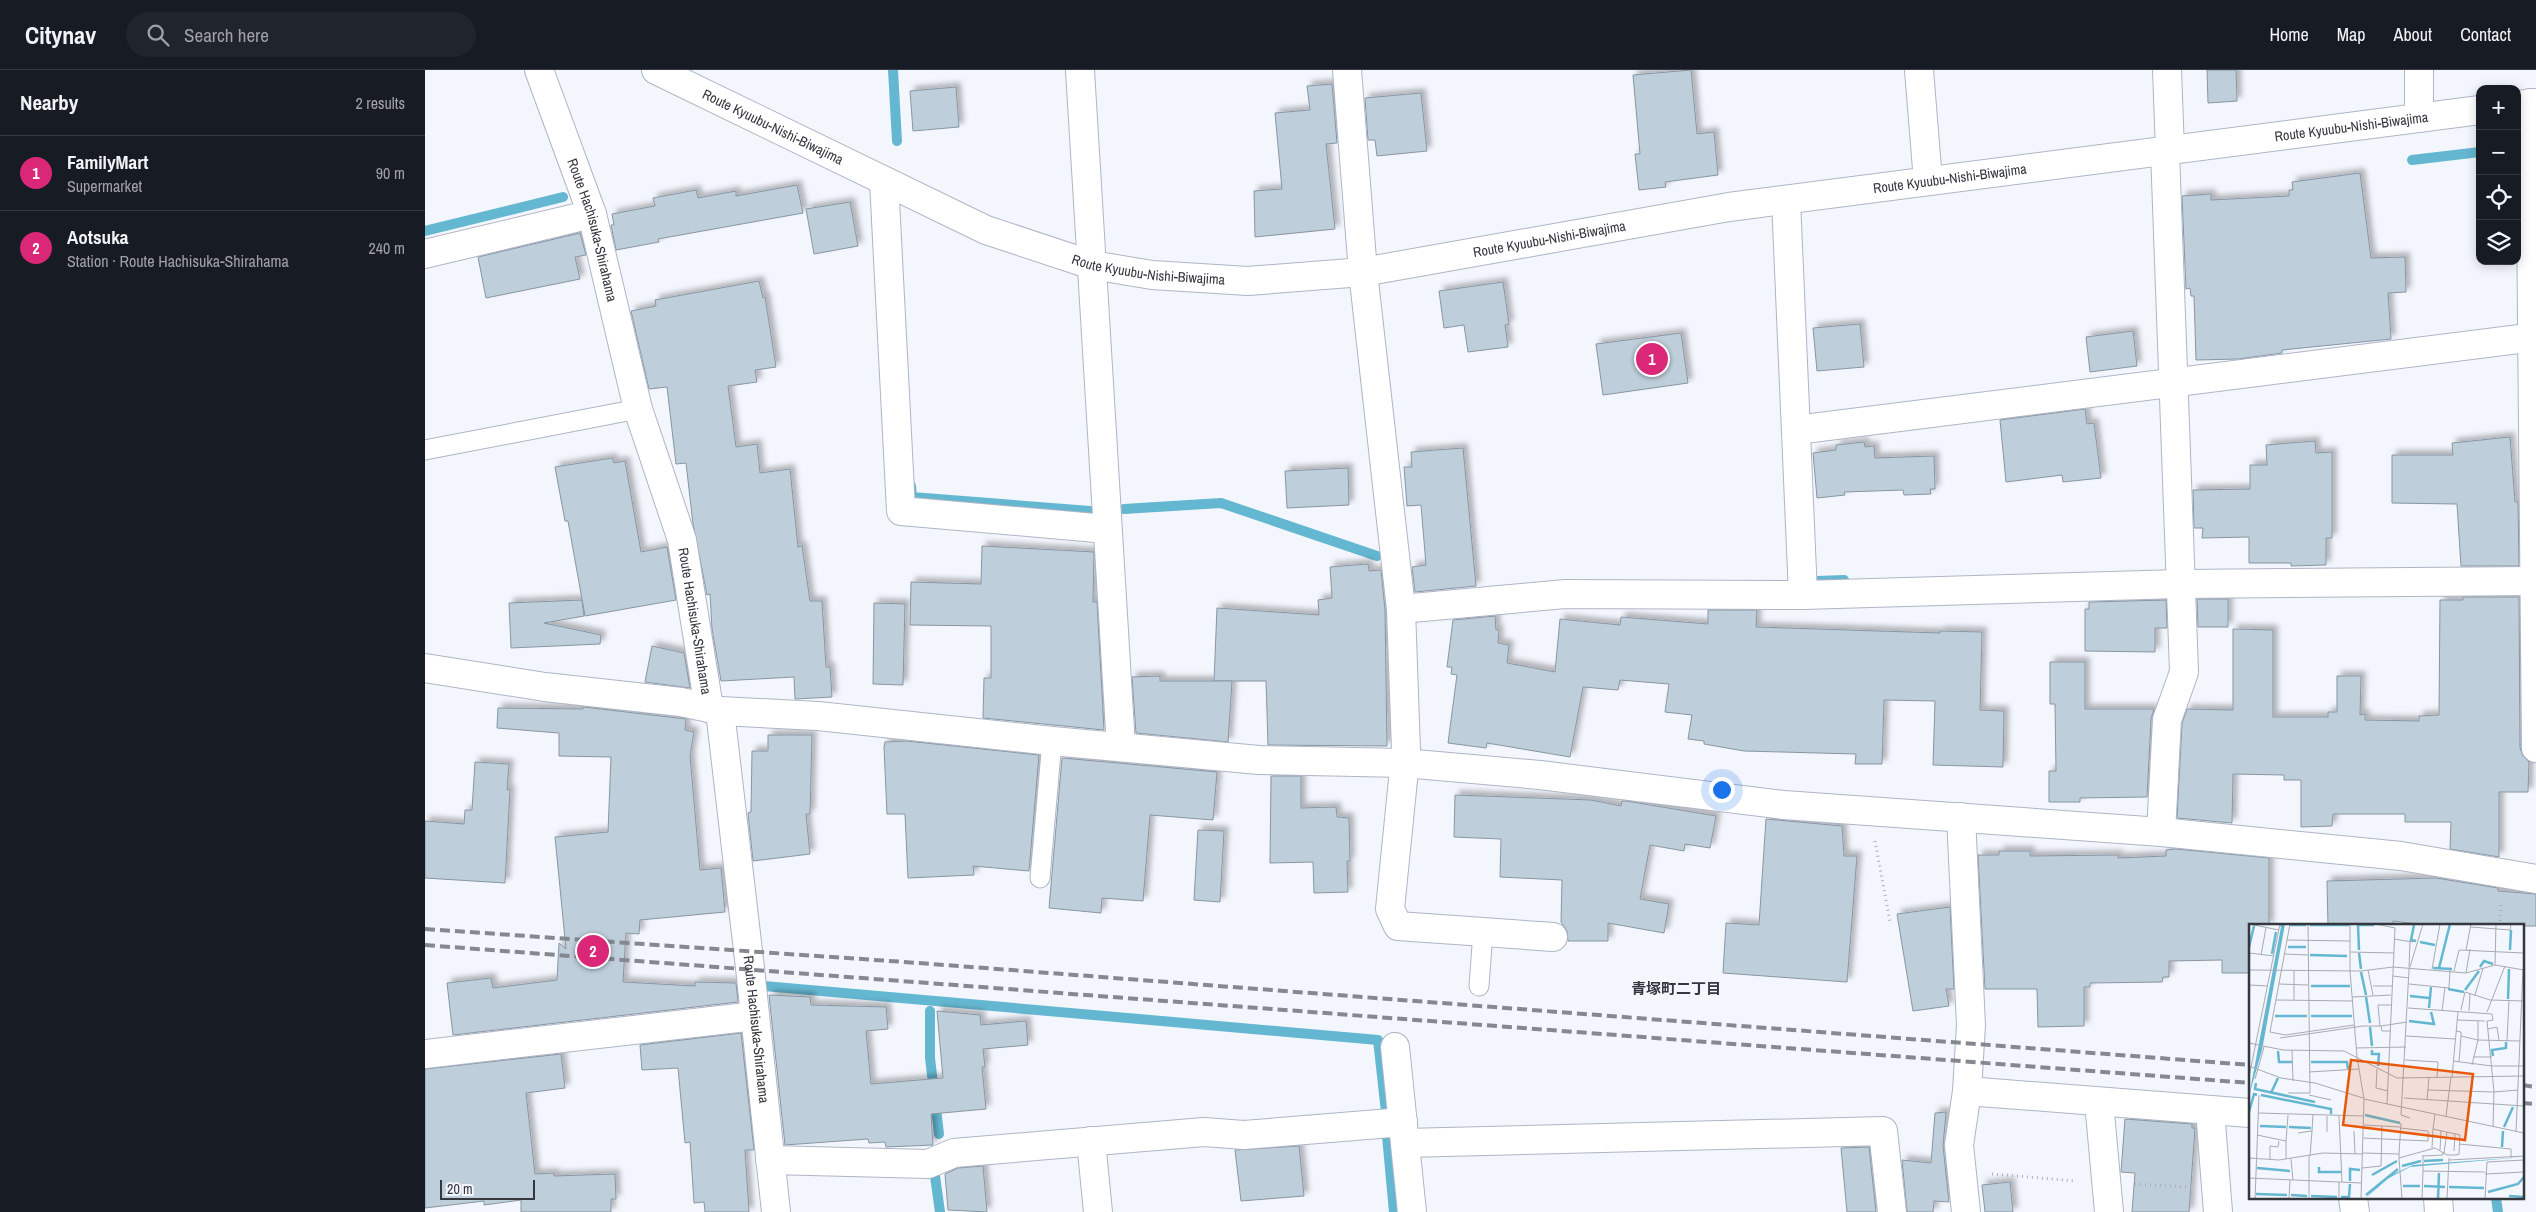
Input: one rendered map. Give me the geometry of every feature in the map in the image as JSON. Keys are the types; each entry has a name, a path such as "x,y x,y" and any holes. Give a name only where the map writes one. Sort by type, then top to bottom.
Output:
{"street":[{"name":"Route Hachisuka-Shirahama","path":"539,70 592,214 638,409 681,540 714,710 755,1016 776,1212"},
{"name":"Route Kyuubu-Nishi-Biwajima","path":"656,70 986,230 1091,265 1152,275 1248,281 1363,272 1729,207 2476,111"},
{"path":"1080,70 1121,747"},
{"path":"1347,70 1363,272 1401,609 1404,763 1390,909 1393,919 1398,926 1553,937"},
{"path":"1919,70 1928,182"},
{"path":"2161,832 2167,720 2184,672 2179,584 2167,70"},
{"path":"2419,70 2419,118"},
{"path":"2528,104 2534,337 2536,748"},
{"path":"884,181 901,511 1107,529"},
{"path":"1786,200 1803,595"},
{"path":"425,254 592,214"},
{"path":"1796,430 2534,337"},
{"path":"1401,609 1565,594 1803,595 2179,584 2535,581"},
{"path":"425,668 545,687 681,702 714,710 818,716 1052,741 1259,760 1404,763 1540,774 1784,805 2161,832 2401,856 2536,879"},
{"path":"1961,818 1971,1025 1967,1091 1959,1145 1966,1212"},
{"path":"425,1054 755,1016"},
{"path":"1395,1047 1412,1212"},
{"path":"1967,1091 2249,1113"},
{"path":"2099,1102 2109,1212"},
{"path":"2210,1110 2217,1200"},
{"path":"770,1160 928,1164 954,1153 1204,1132 1244,1135 1883,1131 1892,1212"},
{"path":"1091,1141 1097,1212"}],"lane":[{"path":"425,450 638,409"},
{"path":"1040,878 1052,741"},
{"path":"1479,986 1483,932"}],"path":[{"path":"1870,811 1889,922"},
{"path":"1962,1171 2107,1183 2217,1200"}],"building":[{"path":"1691,70 1697,134 1714,132 1718,175 1665,182 1666,187 1639,190 1635,154 1640,154 1633,75"},
{"path":"2207,70 2236,70 2237,101 2208,103"},
{"path":"1332,84 1337,143 1326,144 1335,229 1255,237 1254,191 1282,189 1275,113 1310,110 1307,86"},
{"path":"956,87 959,127 913,131 910,91"},
{"path":"1421,93 1427,151 1377,156 1375,140 1368,140 1365,98"},
{"path":"2360,173 2371,258 2405,257 2406,292 2388,293 2391,339 2282,350 2282,353 2238,359 2196,360 2194,296 2191,296 2190,288 2186,289 2182,196 2211,194 2211,200 2289,196 2289,190 2293,190 2292,182"},
{"path":"797,185 803,213 658,239 659,242 616,250 611,225 614,225 612,214 655,206 653,198 696,190 698,198 736,191 736,196"},
{"path":"850,202 858,246 814,254 806,209"},
{"path":"580,233 586,255 575,257 580,279 486,298 478,257"},
{"path":"759,281 763,298 765,297 776,367 755,370 757,382 728,386 736,447 757,444 760,473 790,469 798,547 802,546 810,601 822,601 826,667 830,667 832,697 795,699 794,677 721,681 712,629 710,594 707,595 693,524 686,463 676,464 667,387 649,389 631,311 656,306 655,300"},
{"path":"1503,282 1509,324 1505,325 1508,347 1468,352 1464,325 1444,328 1439,291"},
{"path":"1860,324 1864,367 1817,371 1813,328"},
{"path":"2133,331 2137,366 2090,372 2086,337"},
{"path":"1681,333 1688,383 1603,395 1596,344"},
{"path":"2085,409 2087,424 2094,423 2101,478 2063,482 2062,475 2006,482 2000,420"},
{"path":"2510,437 2515,502 2518,502 2519,566 2461,566 2457,504 2392,503 2392,455 2453,455 2452,443"},
{"path":"2315,441 2316,453 2332,452 2332,538 2326,538 2326,565 2291,566 2291,563 2249,563 2249,537 2202,538 2203,528 2194,528 2193,490 2250,489 2250,465 2267,465 2266,445"},
{"path":"1864,442 1865,447 1874,446 1875,458 1934,456 1935,489 1930,489 1931,494 1904,495 1903,490 1844,492 1845,495 1817,498 1813,453 1836,450 1836,445"},
{"path":"1463,448 1476,586 1415,592 1412,567 1426,565 1421,505 1407,506 1404,467 1412,467 1411,452"},
{"path":"612,458 614,463 625,461 641,552 667,547 676,600 585,616 568,521 565,521 555,467"},
{"path":"1348,468 1349,505 1287,508 1285,471"},
{"path":"982,546 1094,552 1093,602 1097,602 1104,730 983,718 984,678 991,678 991,626 910,625 911,582 981,584"},
{"path":"1368,564 1369,571 1381,570 1385,610 1387,746 1268,745 1266,681 1214,681 1217,608 1319,615 1318,600 1332,598 1330,567"},
{"path":"2463,597 2519,597 2520,748 2523,756 2529,762 2528,792 2499,792 2499,857 2450,849 2451,822 2405,822 2405,814 2333,814 2332,826 2301,827 2301,780 2284,780 2284,775 2233,774 2232,823 2177,818 2182,723 2187,709 2233,710 2233,629 2273,630 2273,717 2328,717 2328,712 2337,712 2337,676 2361,676 2360,715 2365,714 2365,720 2419,721 2419,716 2439,715 2440,600 2463,600"},
{"path":"2197,599 2228,599 2228,627 2198,627"},
{"path":"582,600 584,616 544,623 601,635 600,644 511,648 509,603"},
{"path":"2166,600 2167,628 2155,628 2155,652 2085,651 2085,609 2089,609 2089,602"},
{"path":"874,603 905,604 903,685 873,684"},
{"path":"1708,610 1757,610 1756,627 1940,633 1940,631 1982,632 1980,710 2004,711 2003,767 1933,765 1935,701 1884,700 1882,764 1855,764 1856,754 1744,751 1704,744 1704,741 1688,739 1692,715 1665,712 1669,684 1620,680 1618,690 1583,687 1570,757 1487,743 1486,748 1448,743 1457,675 1451,674 1452,667 1447,667 1453,620 1495,616 1496,630 1499,630 1498,643 1509,645 1507,663 1555,672 1560,619 1620,625 1621,617 1708,624"},
{"path":"652,646 684,653 690,688 645,682"},
{"path":"2050,662 2085,662 2085,709 2154,709 2151,719 2147,797 2080,798 2080,802 2049,802 2049,771 2056,771 2055,704 2050,704"},
{"path":"1160,676 1160,681 1232,681 1228,742 1136,733 1132,677"},
{"path":"583,707 686,719 685,730 694,732 690,756 700,870 721,868 725,912 640,920 639,934 626,933 623,982 695,986 695,982 736,983 738,1002 453,1035 447,983 491,978 493,988 557,980 559,943 566,949 555,837 608,832 611,757 559,756 559,733 497,728 498,708 583,709"},
{"path":"768,735 812,735 810,814 806,814 810,854 753,861 748,813 751,812 752,751 768,751"},
{"path":"907,741 1039,755 1029,871 973,866 974,875 908,878 905,814 887,814 884,747 885,742"},
{"path":"1062,758 1217,772 1213,820 1150,815 1143,901 1102,898 1101,913 1049,908"},
{"path":"475,762 509,764 507,790 510,789 505,883 425,878 425,821 464,824 465,810 472,810"},
{"path":"1271,776 1301,776 1301,808 1336,807 1337,817 1349,818 1350,861 1347,861 1348,892 1314,893 1313,862 1270,863"},
{"path":"1455,795 1591,800 1621,806 1622,801 1626,801 1716,816 1710,848 1685,844 1684,851 1650,845 1640,899 1669,904 1664,933 1608,923 1608,941 1568,941 1567,931 1561,922 1562,880 1500,877 1501,839 1454,837"},
{"path":"1766,819 1842,826 1844,856 1857,856 1847,982 1723,973 1726,923 1759,925"},
{"path":"1198,830 1224,831 1220,902 1194,900"},
{"path":"2176,849 2269,858 2269,924 2249,924 2249,973 2222,973 2222,960 2169,961 2169,977 2163,977 2162,982 2090,983 2090,987 2084,987 2084,1026 2038,1027 2037,989 1985,989 1978,855 1999,855 1999,851 2030,851 2030,856 2118,855 2118,858 2166,856 2166,850"},
{"path":"2436,878 2498,888 2498,891 2536,894 2536,926 2523,926 2523,924 2417,924 2393,921 2393,924 2328,924 2327,881"},
{"path":"1950,907 1954,989 1946,989 1949,1006 1913,1011 1897,914"},
{"path":"769,995 810,997 811,1005 886,1007 888,1029 866,1031 871,1084 943,1078 937,1011 980,1015 981,1025 1026,1021 1028,1045 983,1049 985,1067 982,1067 986,1109 931,1114 933,1145 886,1147 885,1142 869,1143 868,1139 785,1145"},
{"path":"741,1033 754,1150 745,1150 749,1212 705,1212 704,1202 694,1203 690,1142 685,1143 678,1068 642,1070 640,1045"},
{"path":"561,1054 565,1088 526,1093 535,1174 554,1173 554,1176 615,1174 616,1199 611,1199 611,1212 521,1212 521,1200 484,1205 484,1201 425,1208 425,1069"},
{"path":"1946,1112 1943,1146 1949,1202 1934,1201 1933,1212 1907,1212 1902,1160 1931,1163 1935,1113"},
{"path":"2125,1119 2192,1124 2192,1128 2195,1128 2189,1212 2132,1212 2135,1173 2121,1172"},
{"path":"1299,1146 1304,1196 1241,1201 1235,1150"},
{"path":"1869,1147 1876,1212 1847,1212 1841,1148"},
{"path":"983,1166 987,1212 948,1210 945,1174 958,1168"},
{"path":"2010,1182 2013,1212 1985,1212 1982,1185"}],"waterway":[{"path":"893,70 897,141"},
{"path":"2412,160 2476,152"},
{"path":"425,231 563,197"},
{"path":"911,486 912,497 1090,511"},
{"path":"1124,509 1221,503 1377,556"},
{"path":"1817,581 1844,580"},
{"path":"764,986 1378,1040 1386,1112"},
{"path":"930,1011 930,1058 939,1134"},
{"path":"1387,1136 1394,1212"},
{"path":"935,1176 940,1212"},
{"path":"2496,1200 2498,1212"}],"railway":[{"path":"425,929 919,963 2249,1065"},
{"path":"425,945 2249,1083"},
{"path":"2523,1085 2536,1087"},
{"path":"2523,1103 2536,1104"}],"place":[{"name":"FamilyMart","path":"1652,359"},
{"name":"Aotsuka","path":"593,951"}],"district":[{"name":"青塚町二丁目","path":"1676,989"}]}
